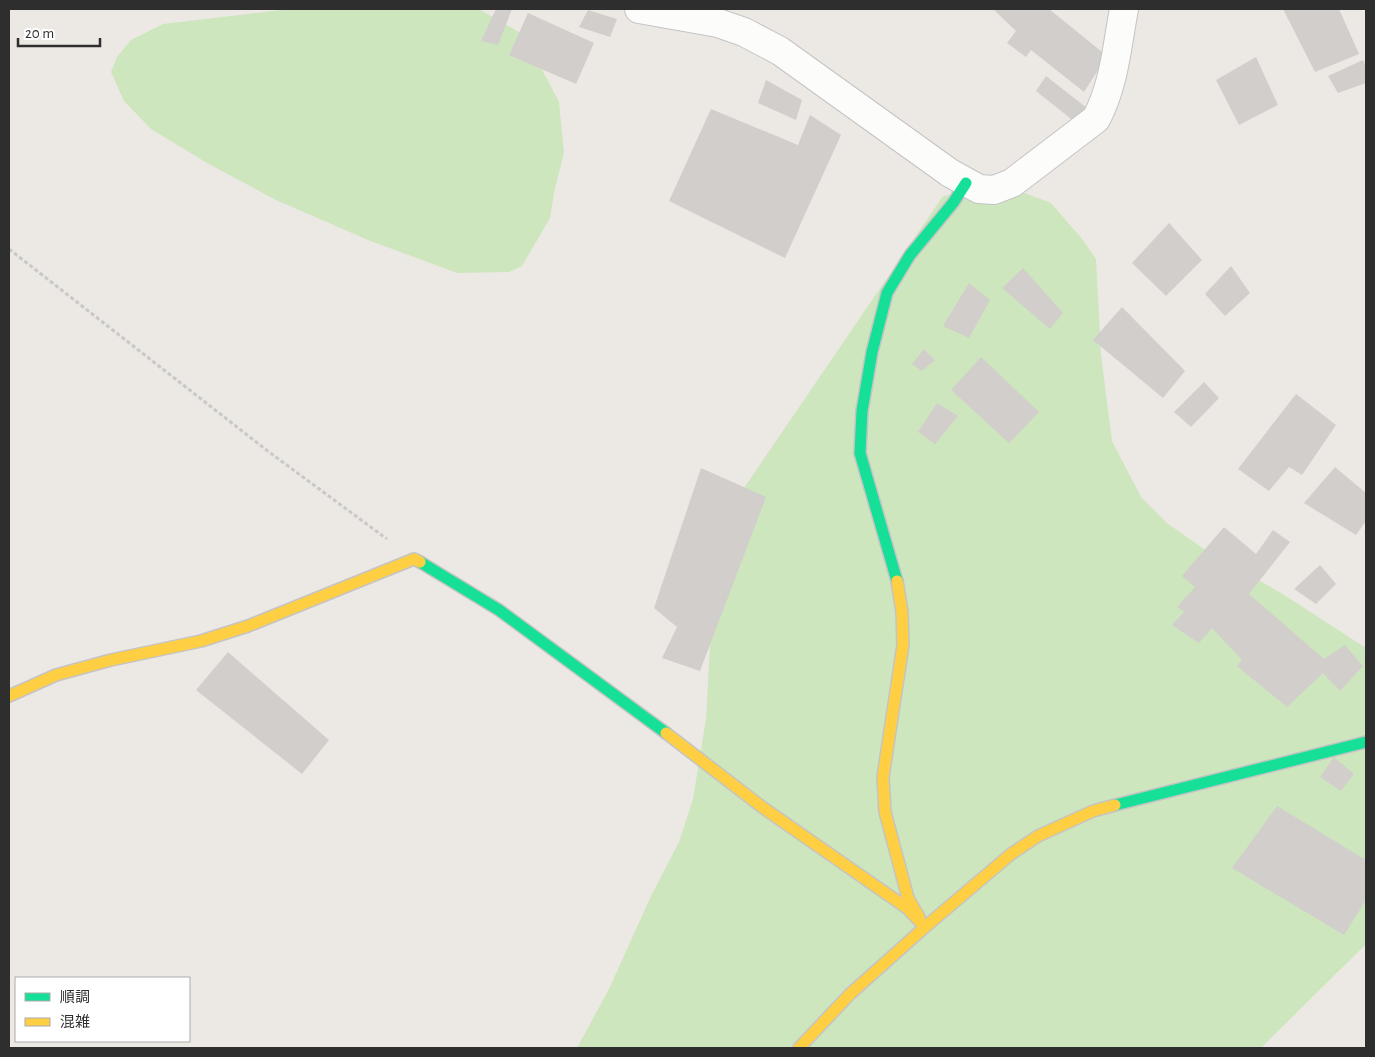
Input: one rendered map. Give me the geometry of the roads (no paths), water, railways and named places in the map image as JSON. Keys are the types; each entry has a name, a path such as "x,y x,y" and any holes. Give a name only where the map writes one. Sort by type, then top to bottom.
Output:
{"street":[{"path":"639,9 718,23 744,32 780,51 966,183 979,189 994,190 1012,183 1096,119 1109,89 1124,9"},
{"path":"925,927 908,898 885,812 883,777 903,646 902,612 898,585 860,453 862,411 872,352 887,293 910,255 953,203 966,183"},
{"path":"9,696 56,675 111,660 200,641 248,626 414,559 499,610 630,705 762,807 907,908 925,927"},
{"path":"799,1048 850,994 925,927 1011,854 1038,836 1093,811 1366,742"}]}
